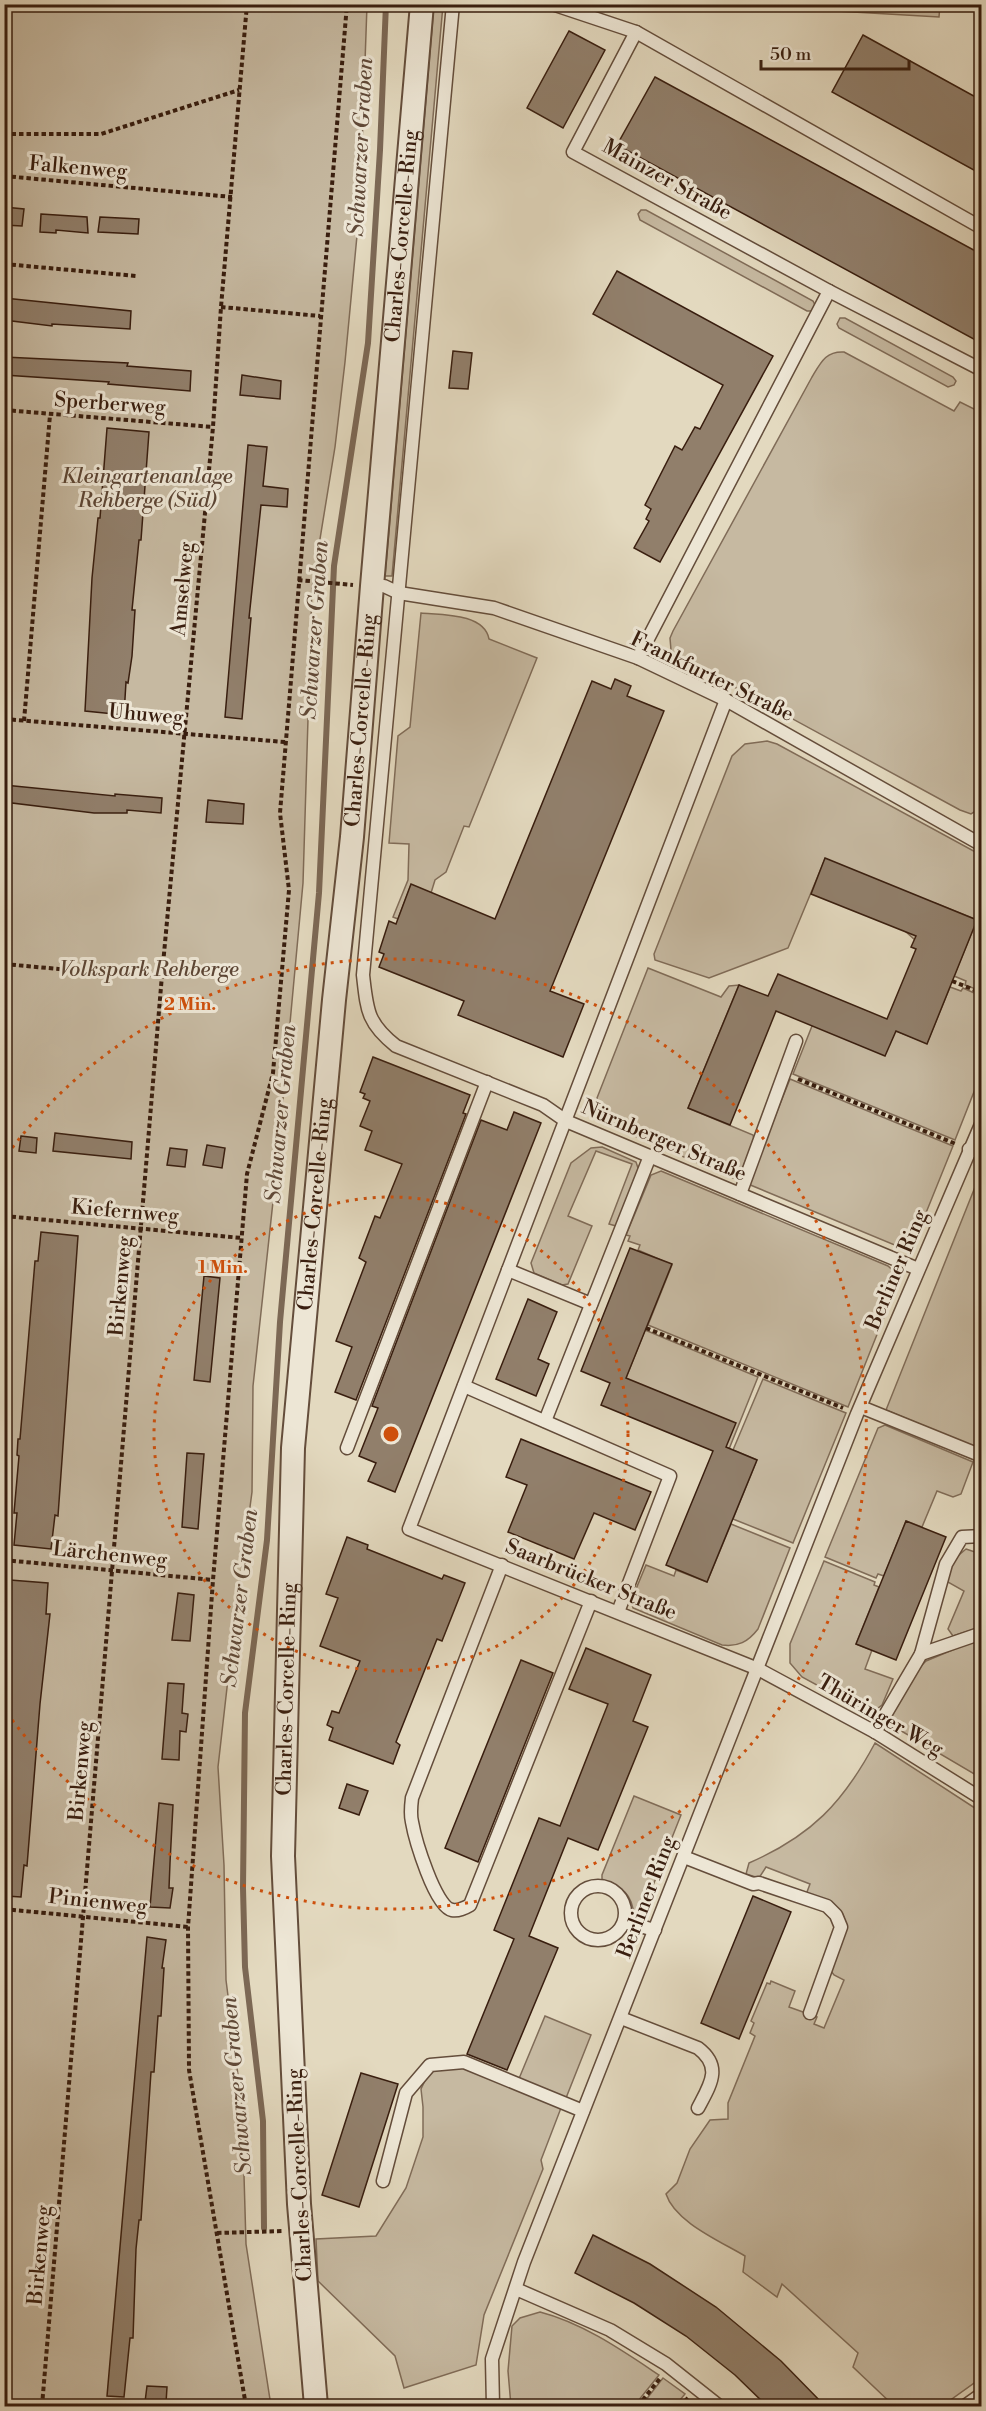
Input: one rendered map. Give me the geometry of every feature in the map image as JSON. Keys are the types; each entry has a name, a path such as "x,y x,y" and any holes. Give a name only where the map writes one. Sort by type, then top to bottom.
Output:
{"street":[{"name":"Charles-Corcelle-Ring","path":"316,2406 302,2231 283,1856 293,1448 334,1000 352,837 422,4"}],"lane":[{"path":"399,593 453,4"},
{"path":"552,4 636,32 981,228"},
{"name":"Mainzer Straße","path":"636,32 573,152 829,291 981,370"},
{"path":"638,658 829,291"},
{"name":"Frankfurter Straße","path":"372,586 384,586 399,593 494,608 638,658 726,700 981,845"},
{"name":"Nürnberger Straße","path":"399,593 363,975 367,1010 379,1033 396,1046 543,1105 566,1121 918,1269"},
{"path":"618,1612 670,1476 464,1386 726,700"},
{"path":"740,1194 796,1041"},
{"path":"347,1448 487,1082"},
{"name":"Berliner Ring","path":"493,2406 492,2359 524,2262 859,1411 981,1122"},
{"path":"969,1149 981,1154"},
{"path":"545,1421 650,1156"},
{"path":"508,1270 591,1304"},
{"name":"Saarbrücker Straße","path":"464,1386 409,1529 758,1669"},
{"path":"859,1411 981,1456"},
{"path":"875,1732 921,1654 946,1564 962,1537 981,1536"},
{"path":"501,1565 412,1798 410,1810 434,1890 444,1905 452,1910 463,1909 470,1905 591,1601"},
{"path":"921,1654 981,1633"},
{"name":"Thüringer Weg","path":"758,1669 875,1732 981,1799"},
{"path":"684,1857 753,1884 759,1883 827,1906 836,1915 841,1927 810,2013"},
{"path":"588,1887 609,1888 620,1896 624,1903 624,1922 620,1930 609,1938 602,1940 588,1938 581,1935 573,1923 571,1917 573,1902 576,1896 588,1887"},
{"path":"624,1922 655,1930"},
{"path":"621,2018 698,2048 706,2054 711,2061 712,2080 698,2108"},
{"path":"383,2181 406,2093 430,2065 464,2062 583,2111"},
{"path":"516,2289 610,2330 669,2367 719,2406"},
{"path":"965,2406 981,2394"}],"path":[{"name":"Amselweg","path":"162,975 213,427 247,4"},
{"path":"246,2406 189,2070 188,1927 213,1580 247,1174 273,1073 290,890 280,813 347,4"},
{"path":"4,134 101,134 239,90"},
{"name":"Falkenweg","path":"4,176 232,197"},
{"path":"4,264 136,276"},
{"path":"221,307 320,316"},
{"name":"Sperberweg","path":"4,410 213,427"},
{"path":"24,721 50,415"},
{"path":"298,580 345,585"},
{"name":"Uhuweg","path":"4,719 285,742"},
{"path":"4,964 124,975 162,975"},
{"name":"Birkenweg","path":"42,2406 162,975"},
{"path":"952,981 981,993"},
{"path":"798,1079 969,1149"},
{"name":"Kiefernweg","path":"4,1216 242,1238"},
{"path":"646,1328 859,1411"},
{"name":"Lärchenweg","path":"4,1560 213,1580"},
{"name":"Pinienweg","path":"4,1909 84,1915 188,1927"},
{"path":"217,2233 302,2231"},
{"path":"638,2406 669,2367"}],"green space":[{"path":"819,4 940,5 939,17 819,10"},
{"path":"4,5 367,5 360,204 335,447 312,588 303,883 276,1174 253,1386 252,1492 218,1767 224,1865 226,1980 242,2107 246,2244 271,2406 5,2406"},
{"path":"434,5 443,5 392,576 385,576"},
{"path":"641,210 646,210 813,301 815,305 812,311 807,311 640,220 638,214"},
{"path":"840,318 845,318 953,377 956,381 954,385 948,387 839,328 837,324"},
{"path":"844,352 954,411 960,402 978,411 981,406 982,807 971,814 677,656 671,650 670,638 673,631 812,377 821,362 828,356"},
{"path":"421,613 450,615 471,620 485,630 489,639 537,658 469,827 464,826 446,872 435,880 431,893 411,885 398,919 393,917 408,880 409,844 389,843 398,736 410,727"},
{"path":"767,741 777,744 981,855 981,991 965,985 966,981 954,976 977,920 935,903 920,941 914,939 825,859 788,948 709,978 655,960 654,954 732,756 745,744"},
{"path":"648,968 721,997 729,986 739,985 688,1108 753,1135 754,1139 738,1180 611,1126 600,1112 597,1098"},
{"path":"950,987 961,991 963,988 981,996 981,1074 955,1140 793,1074 812,1026 896,1031 927,1043"},
{"path":"790,1079 953,1146 913,1245 897,1246 748,1184"},
{"path":"602,1147 636,1162 639,1171 616,1226 609,1224 632,1164 596,1151 568,1216 592,1226 568,1284 562,1285 534,1273 531,1263 571,1163 591,1148"},
{"path":"661,1171 888,1266 900,1277 848,1407 648,1325 672,1265 638,1250 640,1245 628,1241 630,1236 626,1235 651,1175"},
{"path":"981,1172 981,1450 886,1410"},
{"path":"645,1330 758,1377 729,1449 626,1378"},
{"path":"763,1379 846,1413 793,1543 733,1519 757,1460 733,1450"},
{"path":"885,1425 973,1462 961,1494 953,1497 937,1491 922,1527 906,1521 884,1576 878,1574 876,1578 825,1557 878,1428"},
{"path":"731,1524 790,1548 758,1629 750,1637 742,1643 722,1645 633,1608 631,1601 646,1565 674,1576 676,1570 707,1582"},
{"path":"966,1549 981,1554 981,1627 953,1636 948,1629 964,1591 946,1581 953,1560"},
{"path":"824,1561 875,1582 874,1585 879,1587 856,1644 872,1650 865,1669 893,1679 882,1705 870,1714 802,1677 790,1663 790,1644"},
{"path":"981,1638 981,1778 886,1722 918,1669 926,1661"},
{"path":"875,1743 981,1812 981,2378 942,2406 894,2406 853,2367 858,2353 782,2284 777,2297 743,2272 745,2256 688,2222 671,2204 666,2194 677,2183 690,2149 710,2120 728,2119 728,2103 755,2036 750,2033 754,2023 751,2021 767,1983 770,1984 771,1981 795,1991 789,2007 817,2017 814,2024 824,2028 844,1980 831,1971 844,1937 845,1928 841,1912 832,1904 809,1895 807,1892 810,1884 766,1867 759,1878 746,1874 749,1863 790,1841 823,1815 851,1783"},
{"path":"634,1796 681,1815 640,1918 634,1916 631,1901 625,1892 602,1879"},
{"path":"545,2016 591,2035 566,2098 518,2081"},
{"path":"462,2064 561,2108 541,2160 543,2169 484,2315 476,2365 404,2388 395,2356 318,2281 316,2239 376,2236 406,2188 423,2137 421,2089 431,2068"},
{"path":"540,2312 587,2330 659,2375 634,2406 511,2406 508,2371 512,2326 520,2318"},
{"path":"663,2378 685,2394 675,2406 641,2406"}],"building":[{"path":"569,31 605,50 563,128 527,108"},
{"path":"863,35 981,100 981,174 832,92"},
{"path":"655,77 981,254 981,343 617,145"},
{"path":"4,207 24,209 22,226 4,225"},
{"path":"41,214 87,217 88,233 56,230 56,233 40,232"},
{"path":"100,217 139,219 138,234 98,232"},
{"path":"617,271 773,356 660,562 634,548 649,521 646,519 651,509 645,505 675,446 682,450 695,427 700,429 723,385 593,314"},
{"path":"4,298 131,311 130,329 52,324 52,326 4,320"},
{"path":"453,351 472,353 468,389 449,388"},
{"path":"4,357 128,363 127,366 191,371 190,391 108,384 109,382 4,375"},
{"path":"242,375 281,381 280,399 240,395"},
{"path":"107,428 149,432 141,540 139,540 132,610 135,610 132,656 128,683 126,682 124,715 85,711 92,578 98,518 100,518"},
{"path":"248,445 267,447 263,486 288,489 287,507 261,505 249,618 251,618 242,719 225,717"},
{"path":"615,679 631,686 627,696 664,711 550,991 584,1004 563,1057 458,1015 464,1001 379,967 384,954 379,952 389,921 396,924 411,884 495,919 592,681 611,689"},
{"path":"4,785 115,796 115,794 162,798 161,813 127,810 127,813 94,813 4,802"},
{"path":"208,800 244,804 243,824 206,822"},
{"path":"825,858 977,920 927,1044 896,1031 885,1056 776,1011 730,1125 688,1108 739,985 768,996 778,974 887,1019 916,949 911,947 916,936 811,894"},
{"path":"373,1057 470,1095 463,1113 466,1114 356,1400 335,1392 352,1347 336,1341 366,1262 359,1258 375,1216 380,1218 402,1164 365,1150 372,1131 360,1126 370,1101 363,1098 365,1094 360,1092"},
{"path":"514,1112 541,1123 395,1492 368,1481 376,1463 359,1456 378,1408 372,1406 481,1120 507,1130"},
{"path":"55,1133 132,1142 131,1159 53,1151"},
{"path":"21,1136 37,1138 36,1153 19,1151"},
{"path":"207,1145 225,1148 222,1168 203,1165"},
{"path":"170,1148 187,1150 185,1167 167,1165"},
{"path":"41,1232 78,1236 58,1516 55,1515 51,1549 14,1545 18,1439 20,1439 35,1261 38,1261"},
{"path":"630,1248 672,1264 626,1378 736,1423 726,1447 757,1460 707,1582 666,1565 713,1451 601,1405 610,1383 581,1371"},
{"path":"204,1276 220,1278 210,1382 194,1380"},
{"path":"528,1299 557,1312 538,1359 549,1364 536,1396 496,1379"},
{"path":"521,1439 651,1492 635,1530 594,1513 574,1559 508,1532 527,1485 506,1477"},
{"path":"187,1453 204,1454 198,1529 182,1527"},
{"path":"906,1521 946,1537 896,1660 856,1644"},
{"path":"347,1537 368,1545 367,1549 442,1579 444,1575 465,1583 442,1641 437,1639 396,1742 400,1745 393,1764 329,1740 333,1728 327,1725 332,1711 339,1713 360,1661 320,1646 338,1598 326,1594"},
{"path":"10,1580 48,1583 46,1614 50,1614 27,1866 24,1865 21,1897 6,1896 7,1888 4,1888 4,1613 8,1614"},
{"path":"178,1593 194,1595 190,1641 172,1640"},
{"path":"586,1648 651,1675 633,1721 648,1727 598,1850 568,1838 529,1936 558,1948 507,2070 467,2054 514,1939 494,1930 539,1818 560,1826 608,1704 569,1689"},
{"path":"521,1660 553,1673 478,1862 445,1848"},
{"path":"168,1683 184,1684 182,1713 188,1714 186,1732 180,1731 179,1760 162,1759"},
{"path":"347,1784 368,1791 359,1815 339,1808"},
{"path":"159,1803 173,1805 169,1888 173,1888 170,1908 150,1907"},
{"path":"753,1896 791,1912 739,2039 701,2023"},
{"path":"147,1937 166,1940 162,1968 164,1968 161,2016 158,2016 154,2072 151,2072 141,2220 139,2220 136,2249 133,2338 130,2338 124,2397 107,2396"},
{"path":"361,2073 398,2084 359,2207 322,2195"},
{"path":"593,2235 650,2264 716,2307 781,2361 825,2406 767,2406 735,2375 686,2336 634,2303 575,2273"},
{"path":"147,2386 167,2387 166,2403 145,2402"}],"waterway":[{"name":"Schwarzer Graben","path":"264,2228 263,2121 245,1967 243,1888 245,1713 267,1540 280,1322 319,893 334,566 368,343 386,4"}],"park label":[{"name":"Kleingartenanlage Rehberge (Süd)","path":"147,489"},
{"name":"Volkspark Rehberge","path":"149,970"}]}
